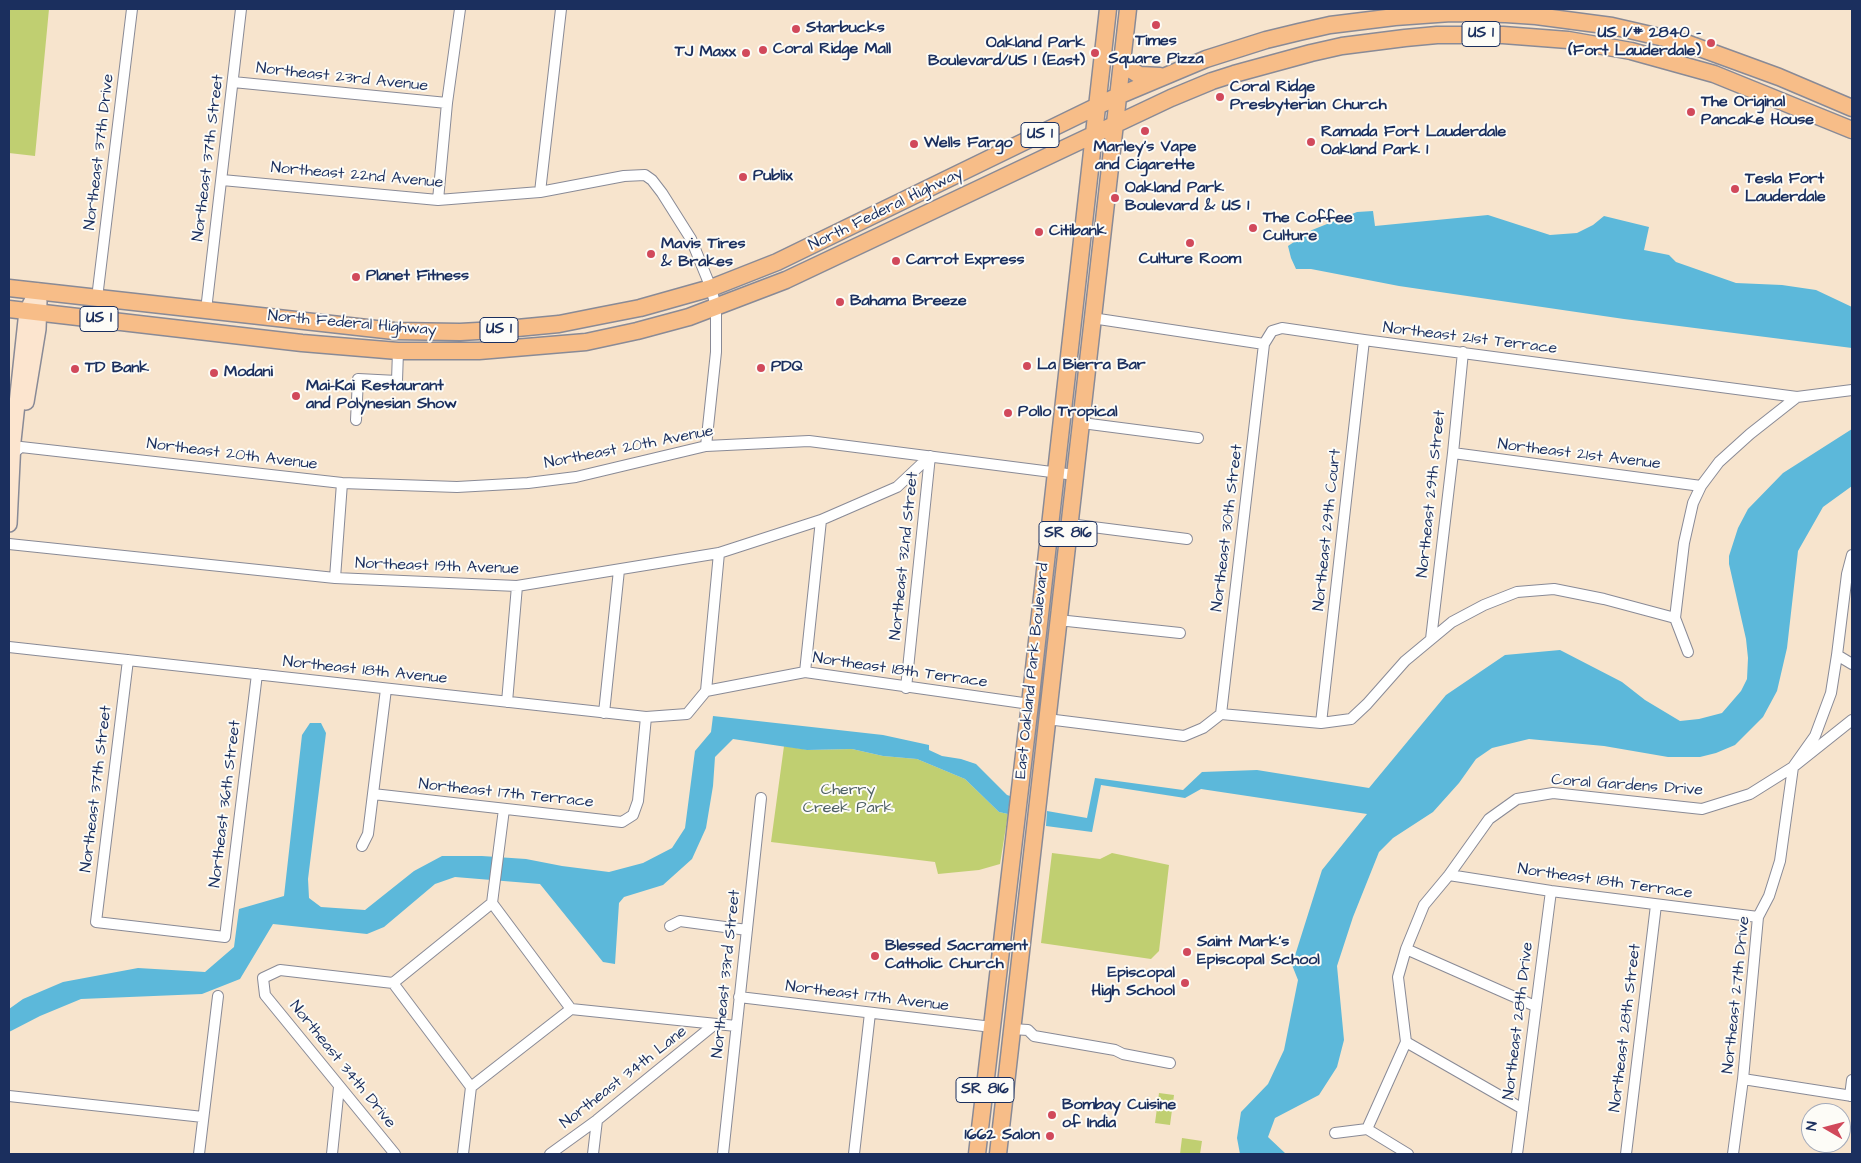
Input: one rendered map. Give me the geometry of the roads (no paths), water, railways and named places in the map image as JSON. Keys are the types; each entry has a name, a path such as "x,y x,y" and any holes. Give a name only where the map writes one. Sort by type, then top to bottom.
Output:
{"main road":[{"name":"East Oakland Park Boulevard","path":"977,1154 1021,783 1108,9"},
{"name":"East Oakland Park Boulevard","path":"998,1154 1010,1050 1020,1030 1046,719 1082,423 1128,9"},
{"name":"North Federal Highway","path":"9,288 364,328 428,332 496,330 559,324 640,308 712,288 792,255 1162,76 1206,59 1266,40 1330,25 1366,20 1450,13 1536,16 1612,26 1664,38 1714,53 1852,108"},
{"path":"1342,46 1344,37 1349,29 1366,20"},
{"name":"North Federal Highway","path":"9,309 321,345 398,351 479,352 586,342 648,328 716,308 786,280 1171,98 1234,74 1342,46 1438,35 1503,35 1568,40 1660,58 1738,83 1852,130"},
{"path":"1660,58 1680,53 1689,45"},
{"path":"1685,65 1690,60 1699,56 1714,53"},
{"path":"1122,59 1127,67 1139,75 1162,76"},
{"path":"918,219 922,205 927,198 954,185 960,173"},
{"path":"894,230 908,213 910,198"},
{"path":"1076,289 1083,291 1089,296 1093,312"},
{"path":"180,328 196,321 206,310"},
{"path":"213,332 217,324 240,314"},
{"path":"398,351 418,344 425,339 428,332"},
{"path":"1030,704 1036,713 1046,719"},
{"path":"1021,783 1030,784 1039,794"},
{"path":"994,1007 1005,1025 1020,1030"},
{"path":"992,1027 1001,1032 1010,1050"}],"street":[{"name":"Northeast 37th Drive","path":"97,298 132,9"},
{"name":"Northeast 37th Street","path":"206,310 241,9"},
{"path":"438,200 447,103 460,9"},
{"path":"540,192 562,9"},
{"name":"Northeast 23rd Avenue","path":"233,82 447,103"},
{"name":"Northeast 22nd Avenue","path":"222,180 438,200 540,192 645,175 652,180 670,205 690,238 712,288"},
{"path":"706,446 716,352 716,308 712,288"},
{"path":"9,524 11,500 16,486 16,451 33,312 40,296 37,291"},
{"path":"1093,312 1264,344"},
{"name":"Northeast 21st Terrace","path":"1264,344 1272,331 1282,328 1798,397 1852,390"},
{"name":"Northeast 29th Court","path":"1321,723 1364,340"},
{"name":"Northeast 30th Street","path":"1221,714 1264,344"},
{"path":"356,420 358,379 397,381 398,351"},
{"name":"Northeast 29th Street","path":"1431,639 1453,453 1462,352"},
{"path":"1688,652 1675,618 1684,543 1693,503 1701,486 1719,462 1750,434 1798,397"},
{"path":"1082,423 1198,438"},
{"name":"Northeast 20th Avenue","path":"16,451 342,483 457,488 528,483 576,477 706,446 809,441 1075,475"},
{"name":"Northeast 21st Avenue","path":"1453,453 1701,486"},
{"name":"Northeast 19th Avenue","path":"9,544 334,578 517,586 719,552 821,520 897,486 930,456"},
{"name":"Northeast 32nd Street","path":"906,688 930,456"},
{"path":"334,578 342,483"},
{"path":"805,672 821,520"},
{"path":"1069,524 1187,538"},
{"path":"706,691 719,552"},
{"name":"Northeast 27th Drive","path":"1734,1154 1758,916 1769,896 1780,861 1792,767 1815,736 1831,693 1847,574 1852,556"},
{"path":"604,713 620,570"},
{"path":"507,702 517,586"},
{"path":"1046,719 1184,736 1203,728 1221,714 1321,723 1351,718 1367,704 1405,661 1452,622 1484,605 1517,592 1554,590 1604,599 1675,618"},
{"path":"1058,620 1180,633"},
{"name":"Northeast 18th Avenue","path":"9,647 646,717 688,714 706,691"},
{"path":"1837,655 1852,664"},
{"name":"Northeast 37th Street","path":"128,660 96,922 225,937"},
{"name":"Northeast 18th Terrace","path":"706,691 805,672 906,688 1030,704"},
{"name":"Northeast 36th Street","path":"225,937 257,674"},
{"path":"362,846 368,834 386,689"},
{"name":"Northeast 17th Terrace","path":"373,794 622,822 633,814 638,801 646,717"},
{"name":"Coral Gardens Drive","path":"1406,1042 1398,977 1406,949 1424,905 1449,875 1489,819 1517,799 1553,793 1702,809 1750,794 1792,767 1852,720"},
{"name":"Northeast 33rd Street","path":"723,1154 761,798"},
{"path":"463,1154 471,1087 393,983 492,903 504,808"},
{"name":"Northeast 18th Terrace","path":"1449,875 1656,905 1758,916"},
{"name":"Northeast 28th Drive","path":"1517,1154 1551,891"},
{"path":"492,903 571,1009"},
{"name":"Northeast 28th Street","path":"1626,1154 1656,905"},
{"path":"670,926 680,921 747,930"},
{"path":"1406,949 1535,1006"},
{"name":"Northeast 34th Drive","path":"393,983 280,970 263,978 265,996 395,1154"},
{"path":"199,1154 218,996"},
{"name":"Northeast 17th Avenue","path":"739,997 992,1027"},
{"path":"471,1087 571,1009 736,1026"},
{"path":"854,1154 870,1013"},
{"name":"Northeast 34th Lane","path":"550,1154 597,1120 715,1024"},
{"path":"1020,1030 1034,1036 1115,1050 1123,1054 1170,1063"},
{"path":"1368,1129 1406,1042 1523,1109"},
{"path":"1743,1079 1851,1096 1852,1080"},
{"path":"332,1154 339,1087"},
{"path":"9,1096 203,1117"},
{"path":"593,1154 597,1120"},
{"path":"1334,1133 1368,1129 1408,1154"}],"water":[{"path":"1373,211 1375,226 1488,215 1550,235 1577,233 1593,225 1604,216 1649,227 1644,250 1669,255 1676,262 1736,283 1782,285 1816,290 1852,307 1852,348 1624,319 1399,286 1311,269 1296,269 1288,246 1312,230 1357,212"},
{"path":"1852,429 1852,486 1823,507 1798,551 1787,648 1777,691 1763,717 1735,745 1700,757 1668,757 1604,746 1529,739 1492,748 1476,759 1459,783 1433,812 1393,838 1379,852 1353,917 1337,966 1344,1040 1337,1067 1319,1095 1275,1118 1268,1137 1286,1154 1240,1154 1237,1138 1241,1112 1268,1084 1284,1050 1298,980 1292,965 1322,870 1367,814 1201,789 1185,798 1101,785 1092,832 1046,826 1047,811 1087,818 1095,778 1183,790 1202,772 1257,770 1369,788 1446,695 1505,655 1560,650 1622,682 1645,700 1680,721 1699,719 1722,713 1741,691 1747,679 1748,658 1746,639 1729,564 1729,556 1738,528 1748,509 1783,473"},
{"path":"713,716 883,735 929,745 929,750 942,756 976,764 1010,796 1008,814 999,812 965,779 917,759 883,756 852,749 807,750 733,739 715,757 713,786 706,828 692,859 663,885 624,897 619,903 615,964 603,962 540,884 455,877 435,884 384,927 367,934 273,924 240,979 202,994 81,999 40,1016 9,1032 9,1009 23,999 63,982 138,968 205,972 234,947 239,909 284,896 302,735 310,723 321,723 326,733 308,879 309,898 321,907 365,910 414,871 442,856 526,859 609,872 643,863 672,848 685,828 695,751 711,732"}],"place":[{"name":"Times Square Pizza","path":"1156,25"},
{"name":"Starbucks","path":"796,29"},
{"name":"US 1/# 2840 - (Fort Lauderdale)","path":"1711,43"},
{"name":"Coral Ridge Mall","path":"763,50"},
{"name":"TJ Maxx","path":"746,53"},
{"name":"Oakland Park Boulevard/US 1 (East)","path":"1095,53"},
{"name":"Coral Ridge Presbyterian Church","path":"1220,97"},
{"name":"The Original Pancake House","path":"1691,112"},
{"name":"Marley's Vape and Cigarette","path":"1145,131"},
{"name":"Ramada Fort Lauderdale Oakland Park 1","path":"1311,142"},
{"name":"Wells Fargo","path":"914,144"},
{"name":"Publix","path":"743,177"},
{"name":"Tesla Fort Lauderdale","path":"1735,189"},
{"name":"Oakland Park Boulevard & US 1","path":"1115,198"},
{"name":"The Coffee Culture","path":"1253,228"},
{"name":"Citibank","path":"1039,232"},
{"name":"Culture Room","path":"1190,243"},
{"name":"Mavis Tires & Brakes","path":"651,254"},
{"name":"Carrot Express","path":"896,261"},
{"name":"Planet Fitness","path":"356,277"},
{"name":"Bahama Breeze","path":"840,302"},
{"name":"La Bierra Bar","path":"1027,366"},
{"name":"PDQ","path":"761,368"},
{"name":"TD Bank","path":"75,369"},
{"name":"Modani","path":"214,373"},
{"name":"Mai-Kai Restaurant and Polynesian Show","path":"296,396"},
{"name":"Pollo Tropical","path":"1008,413"},
{"name":"Saint Mark's Episcopal School","path":"1187,952"},
{"name":"Blessed Sacrament Catholic Church","path":"875,956"},
{"name":"Episcopal High School","path":"1185,983"},
{"name":"Bombay Cuisine of India","path":"1052,1115"},
{"name":"1662 Salon","path":"1050,1136"}],"park label":[{"name":"Cherry Creek Park","path":"848,800"}]}
